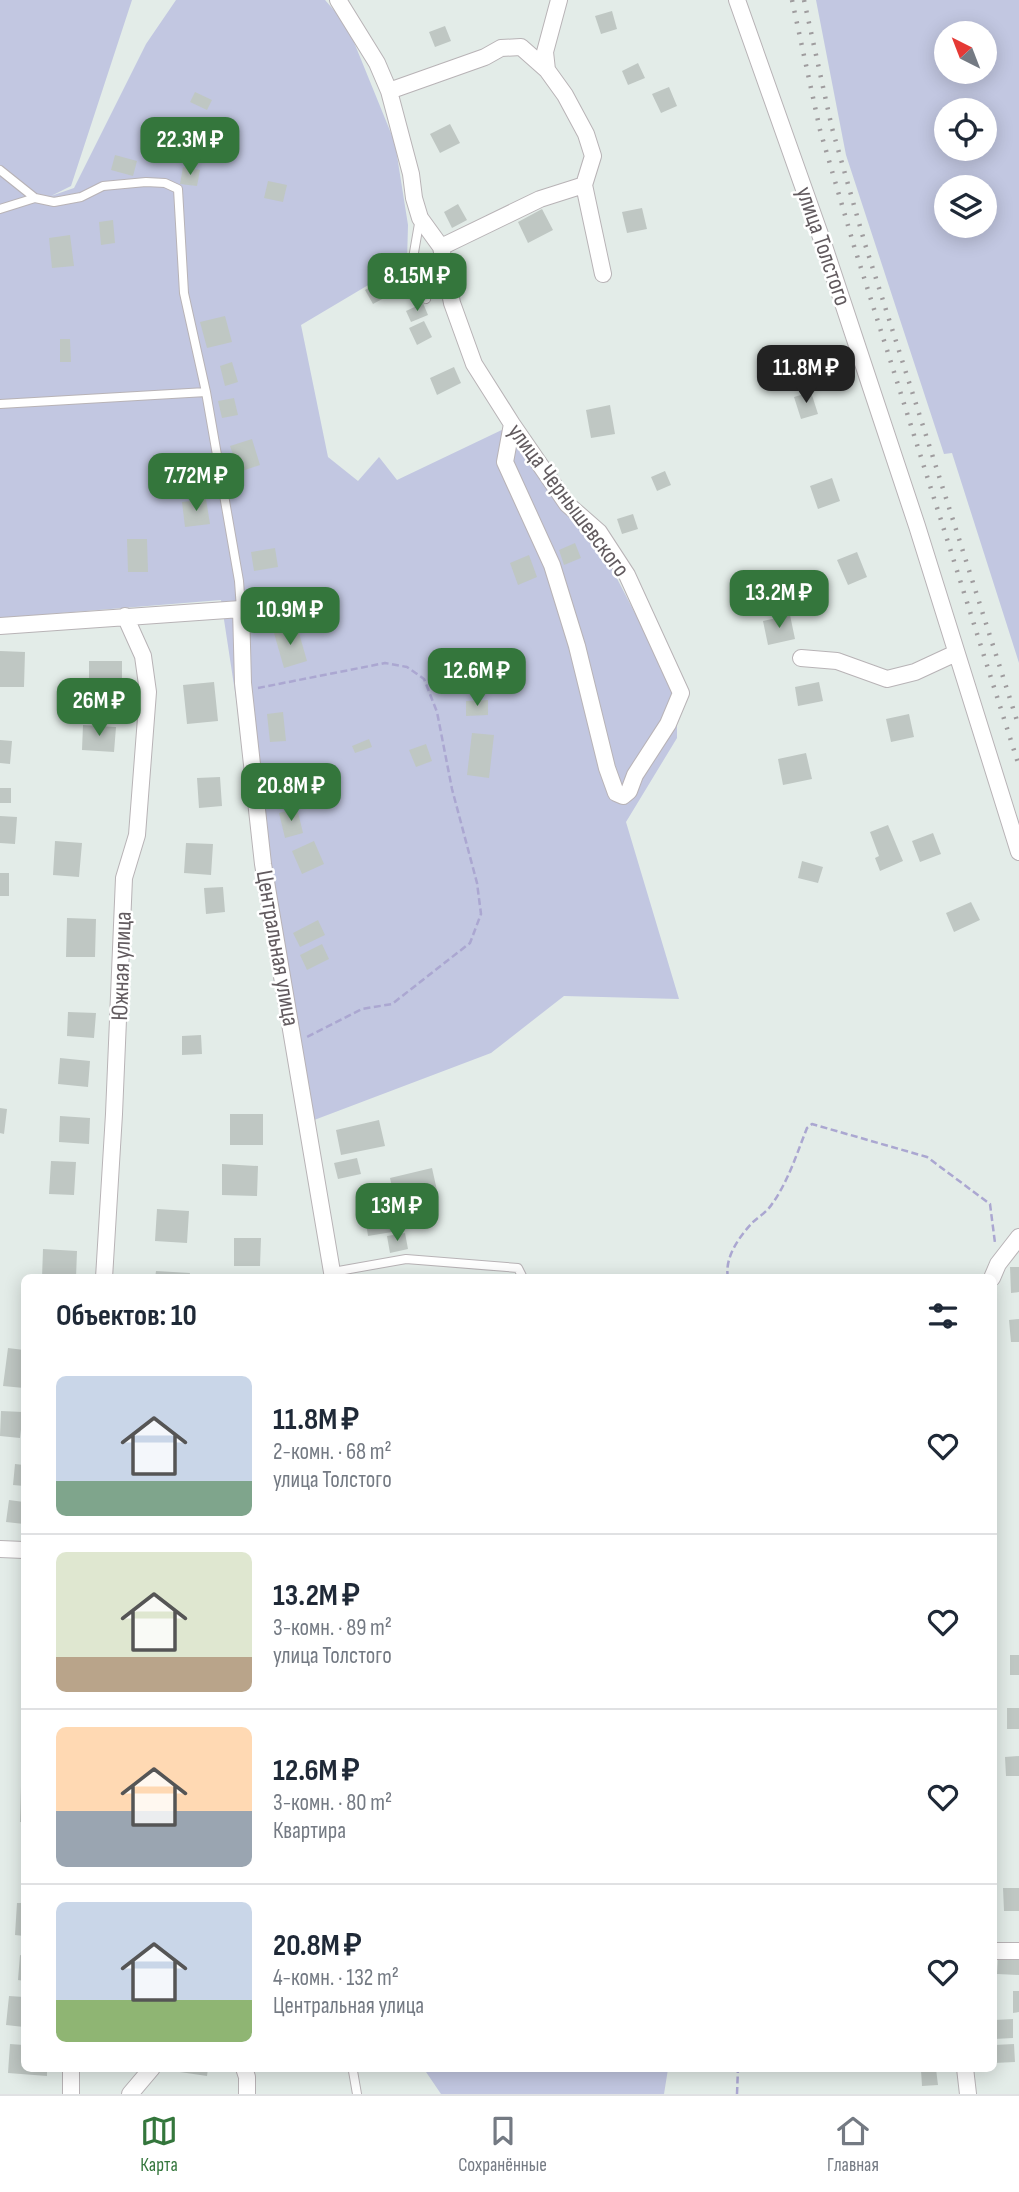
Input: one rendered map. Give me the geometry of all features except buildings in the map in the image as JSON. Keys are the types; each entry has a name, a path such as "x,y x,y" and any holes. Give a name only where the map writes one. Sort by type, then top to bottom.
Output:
{"street":[{"name":"улица Чернышевского","path":"338,0 377,63 389,91 420,218 441,247 452,303 474,364 567,504 599,532 627,575 681,693 668,724 635,775 629,791 623,796 616,793 607,768 577,646 552,565 505,462 512,424"},
{"path":"547,70 545,52 559,0"},
{"name":"улица Толстого","path":"737,0 822,240 917,526 1019,852"},
{"path":"389,91 485,57 501,48 521,47 547,70 565,95 586,134 593,156 584,185 603,274"},
{"path":"441,247 540,199 584,185"},
{"path":"0,626 241,609"},
{"name":"Центральная улица","path":"241,609 244,690 263,864 333,1274"},
{"name":"Южная улица","path":"104,1274 124,877 137,835 148,692 143,656 125,616"},
{"path":"801,658 836,661 887,679 915,672 956,653"},
{"path":"995,1271 1019,1237"},
{"path":"0,1549 21,1550"},
{"path":"997,1951 1019,1951"},
{"path":"71,2072 71,2094"},
{"path":"130,2094 149,2072"},
{"path":"245,2072 247,2094"},
{"path":"965,2072 968,2094"}],"lane":[{"path":"0,170 35,198"},
{"path":"0,209 35,198 54,201 81,197 103,187 146,181 165,183 178,189 184,293 206,392 239,581 241,609"},
{"path":"420,218 412,264 426,299"},
{"path":"0,404 206,392"},
{"path":"338,1274 406,1259 518,1268 521,1274"},
{"path":"353,2072 357,2094"}],"path":[{"path":"244,690 385,663 407,667 424,679 437,712 452,789 477,883 481,914 470,943 392,1004 362,1009 294,1044"},
{"path":"728,1274 728,1261 739,1240 752,1223 772,1205 787,1178 807,1128 812,1124 927,1157 990,1204 995,1271"},
{"path":"737,2094 738,2072"}],"shaded area":[{"path":"0,0 132,0 71,186 51,196 74,188 146,44 176,0 325,0 347,25 395,143 408,225 407,262 301,325 328,457 358,481 379,457 397,480 508,427 597,540 677,694 677,738 626,822 679,999 564,996 491,1053 301,1125 221,600 0,618 0,171 42,198 0,165"},
{"path":"816,0 1019,0 1019,663 952,453 944,454 846,155"},
{"path":"426,2072 668,2072 664,2094 441,2094"}],"railway":[{"path":"792,0 820,130 854,246 1019,766"},
{"path":"804,0 832,128 865,244 1019,727"}]}
